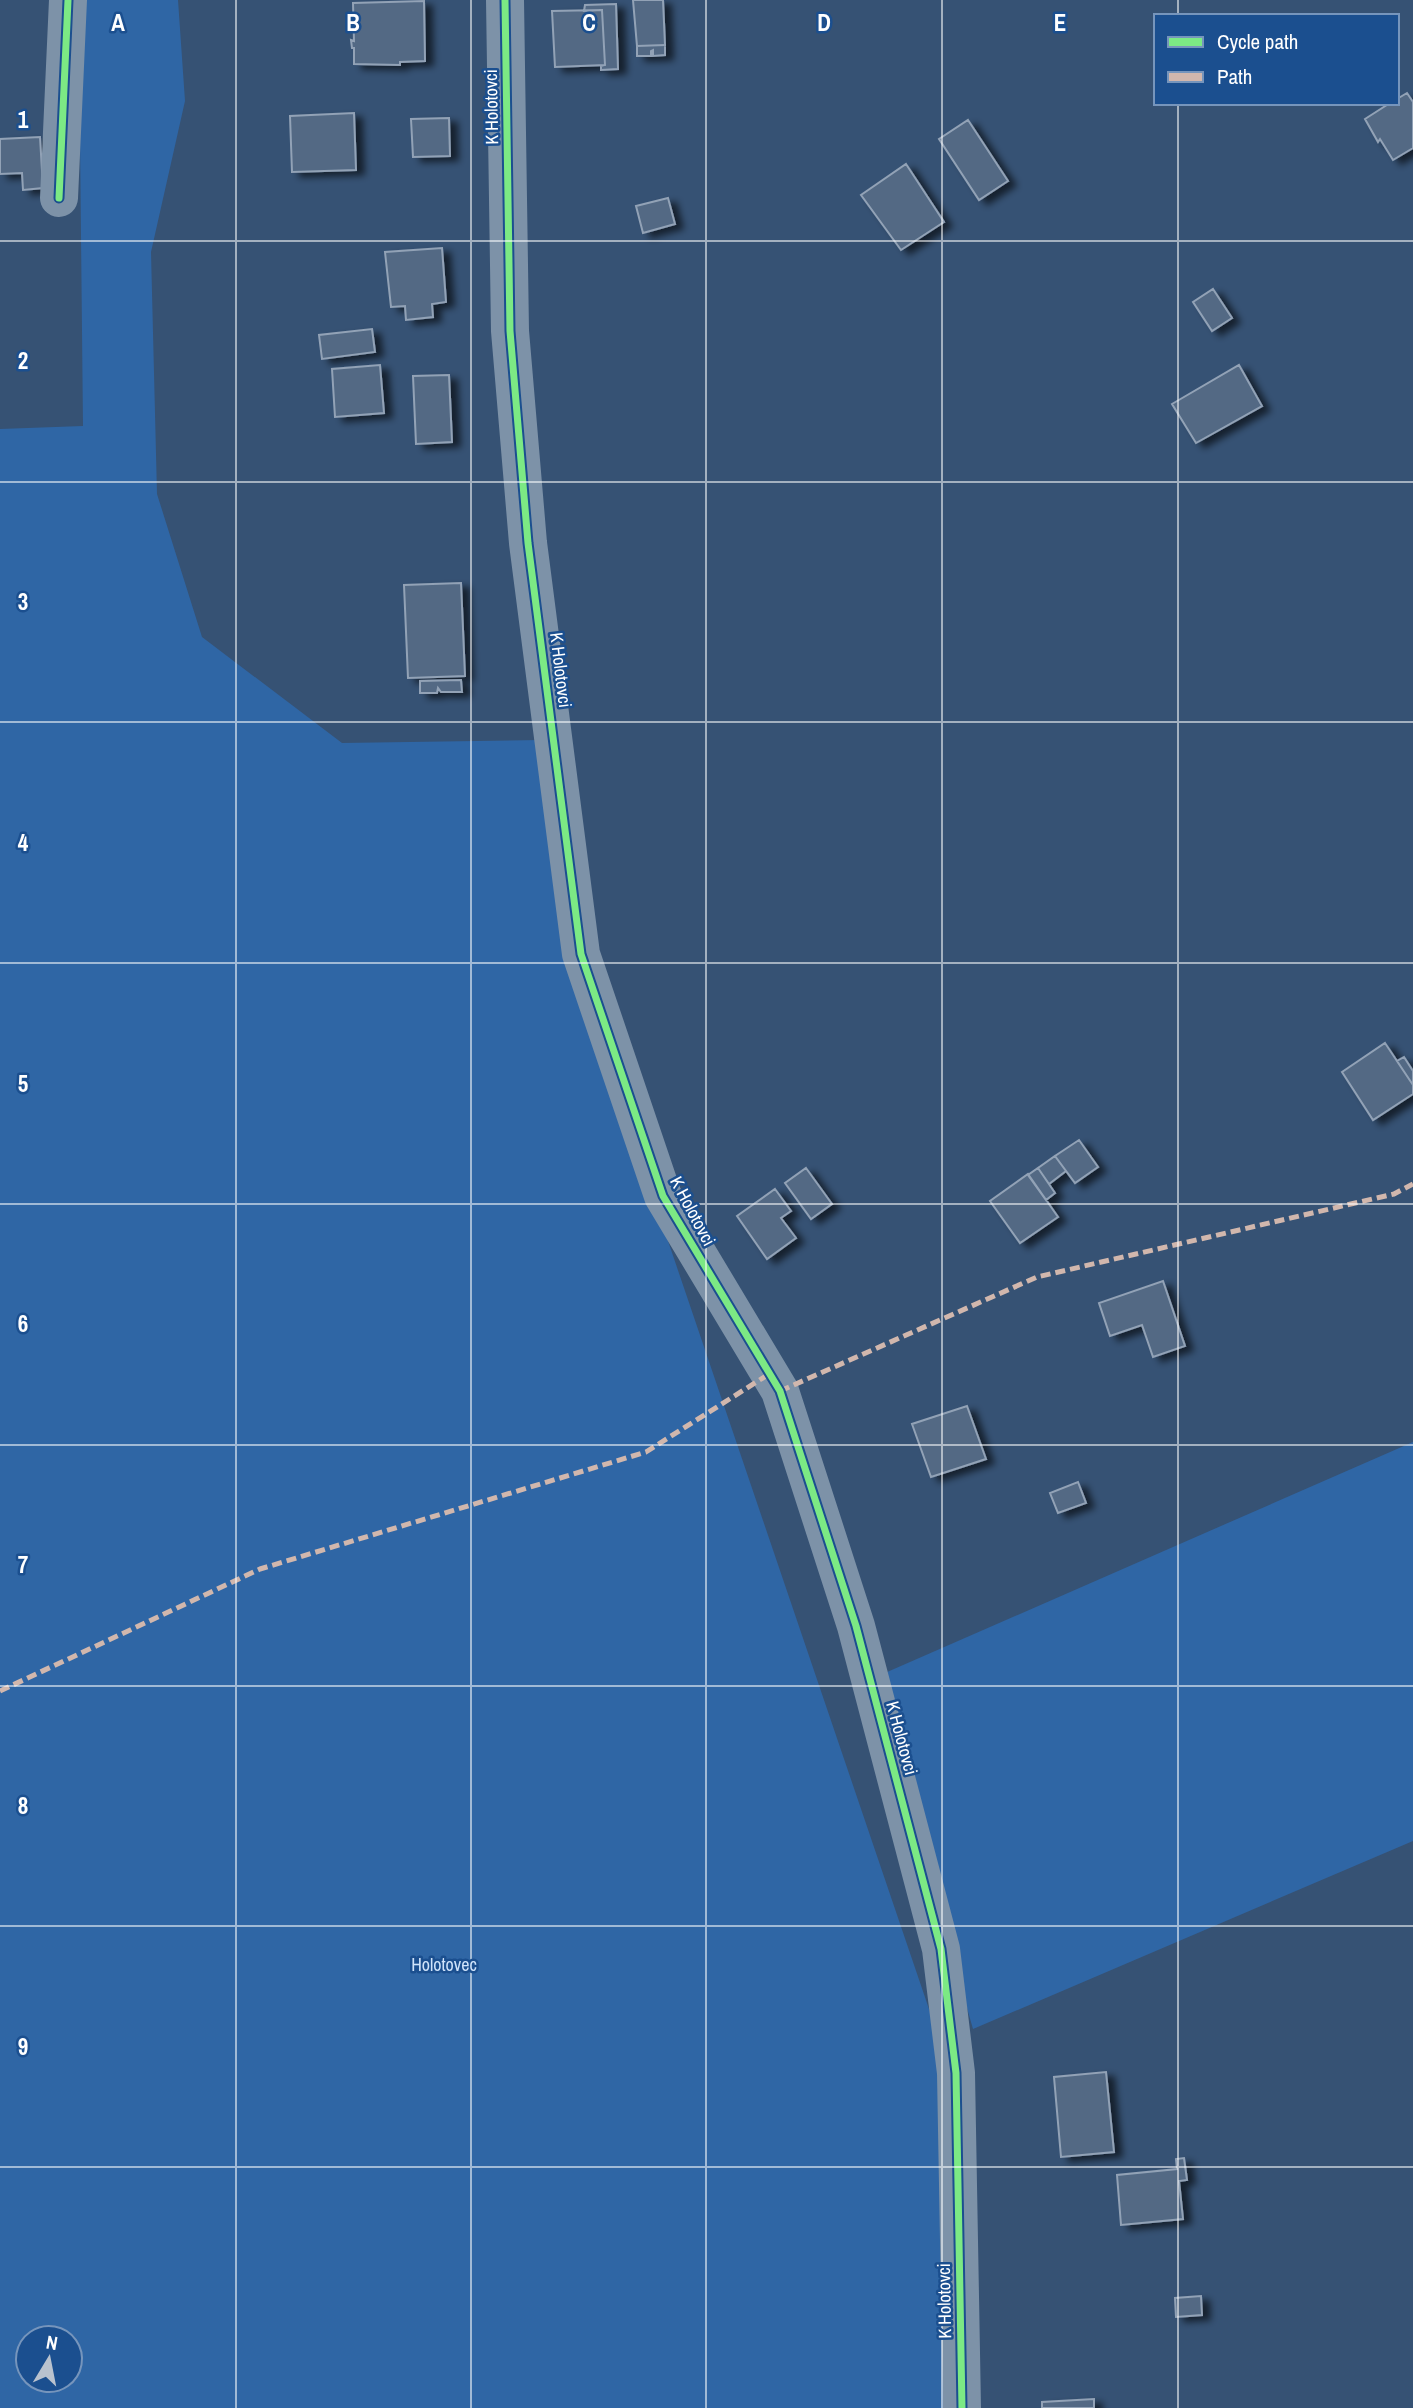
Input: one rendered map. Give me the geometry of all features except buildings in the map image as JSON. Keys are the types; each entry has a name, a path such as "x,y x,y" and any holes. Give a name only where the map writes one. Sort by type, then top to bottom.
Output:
{"street":[{"path":"59,198 68,0"},
{"name":"K Holotovci","path":"505,0 510,331 528,543 581,954 663,1196 780,1391 856,1626 941,1949 956,2073 962,2408"}],"green space":[{"name":"Holotovec","path":"82,0 178,0 185,101 151,252 157,494 202,637 342,743 540,740 561,926 947,2062 948,2408 0,2408 0,429 83,426 80,140"},
{"path":"1413,1442 1413,1841 973,2029 920,1844 878,1676"}],"marked path":[{"path":"780,1391 1037,1277 1394,1194 1413,1184"},
{"path":"0,1691 260,1569 646,1452 769,1374"}],"cycle path":[{"path":"59,198 68,0"},
{"path":"505,0 510,331 528,543 581,954 663,1196 780,1391 856,1626 941,1949 956,2073 962,2408"}]}
